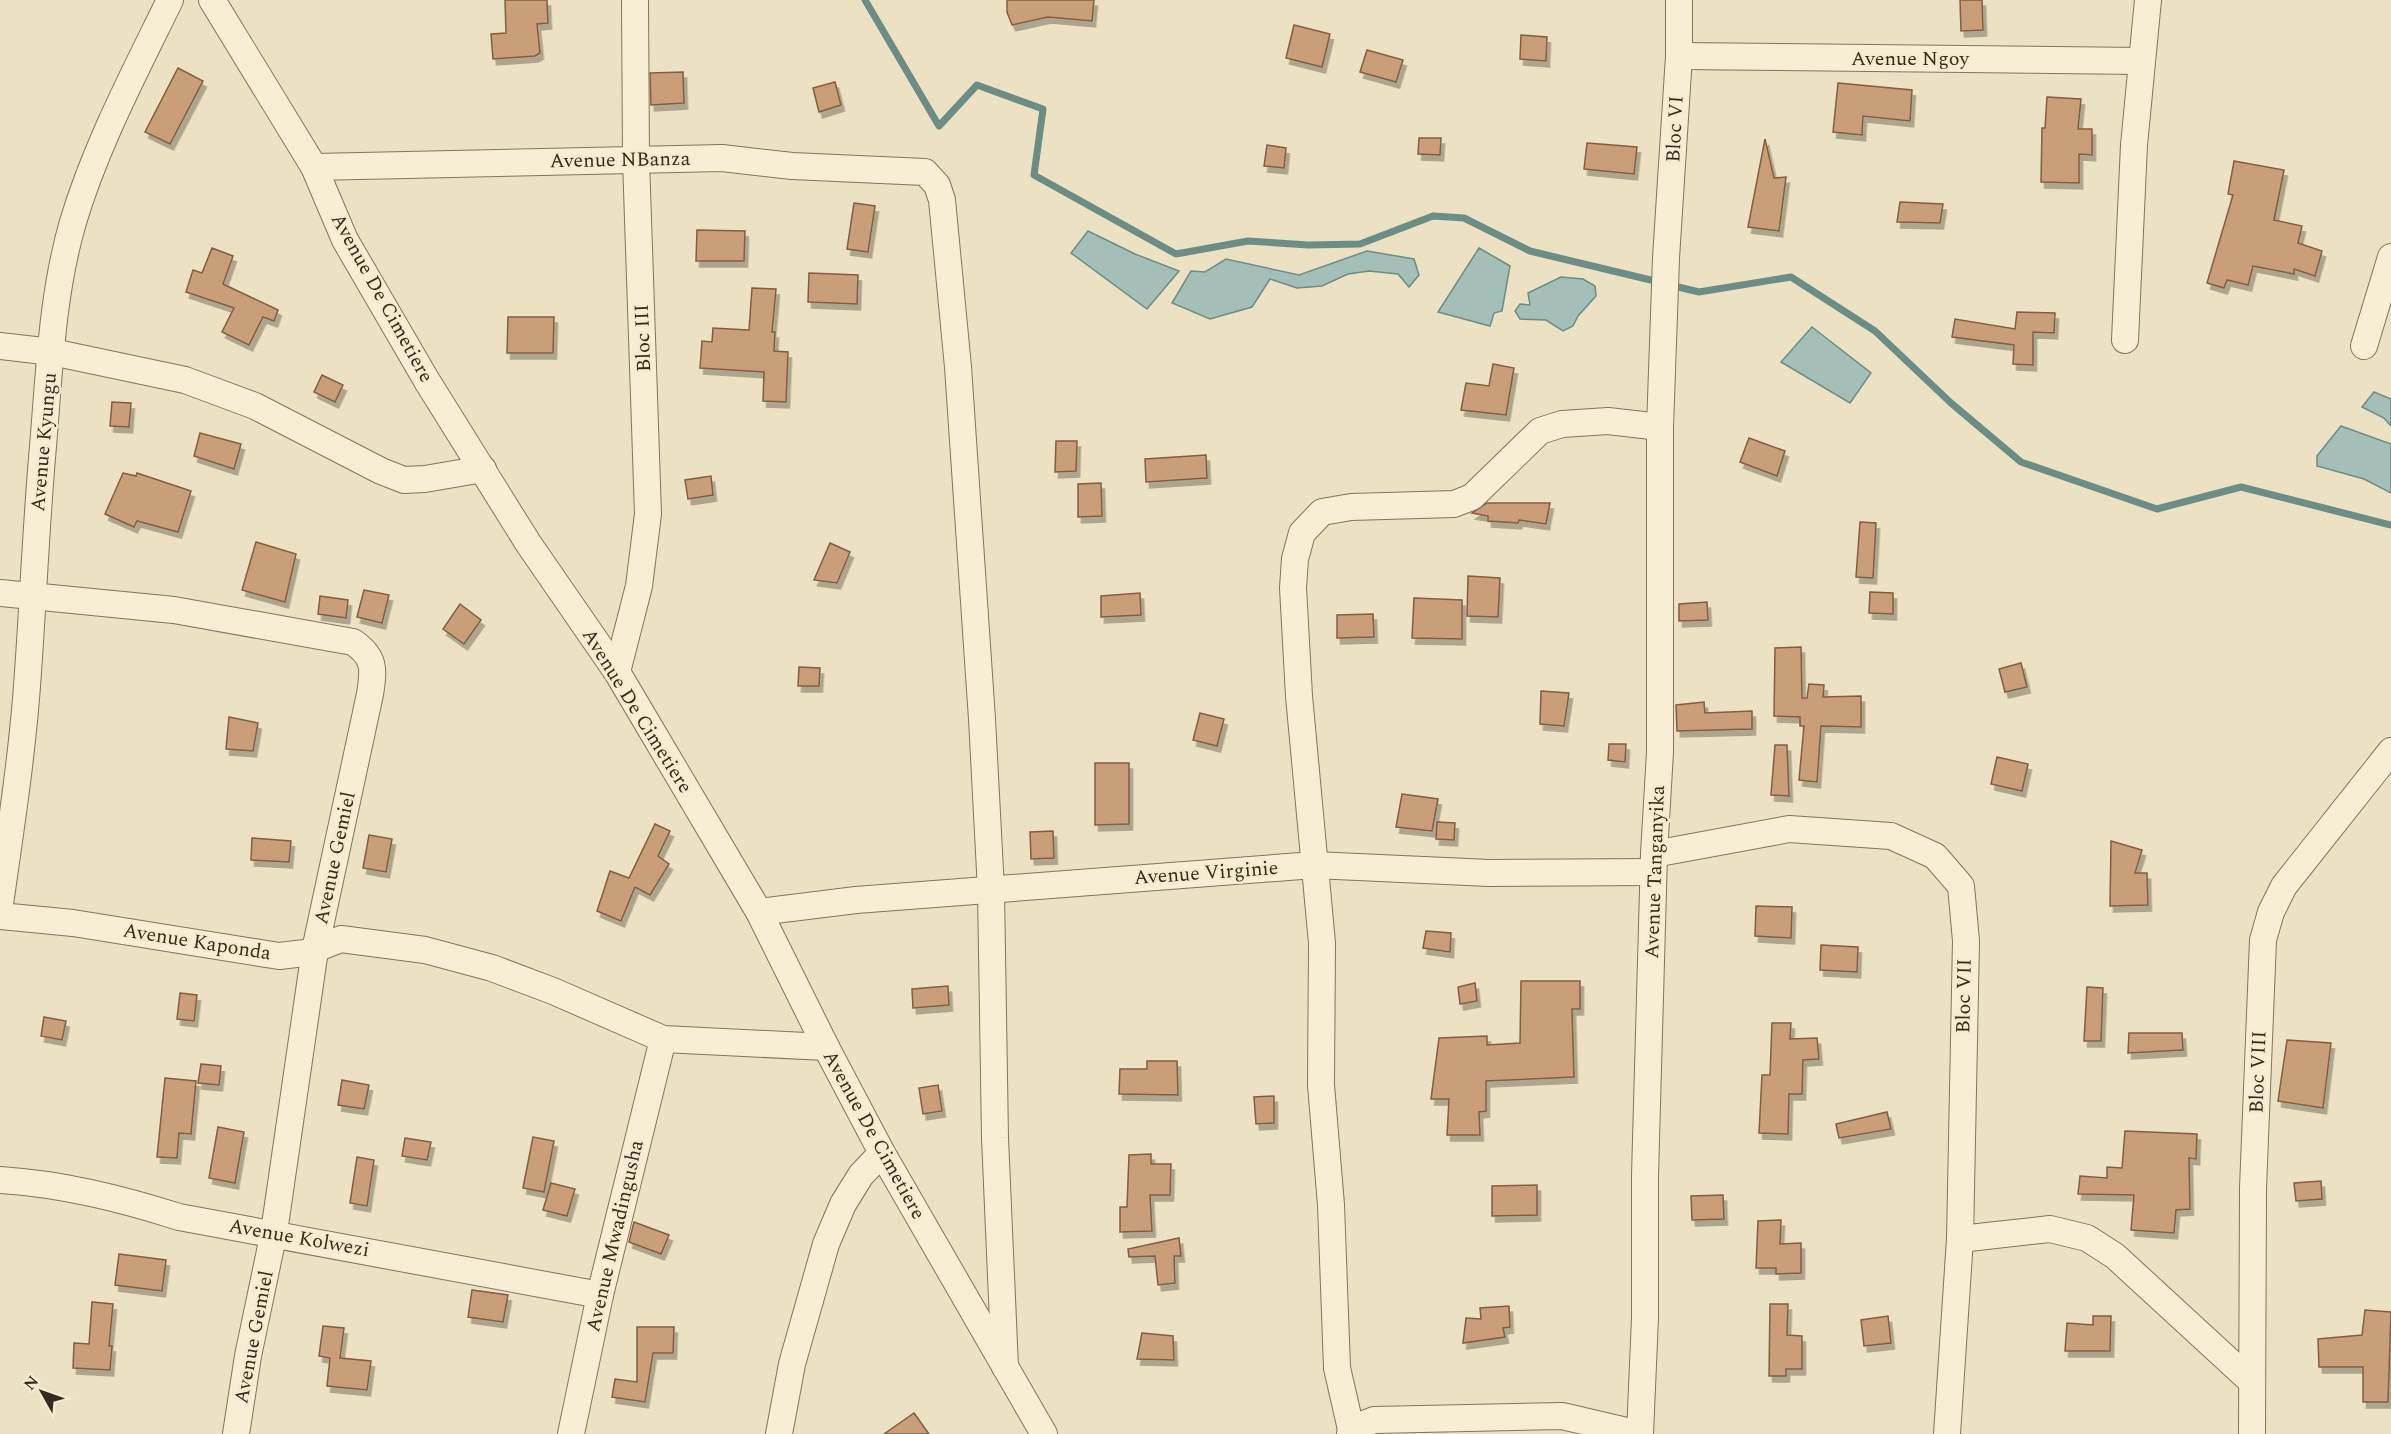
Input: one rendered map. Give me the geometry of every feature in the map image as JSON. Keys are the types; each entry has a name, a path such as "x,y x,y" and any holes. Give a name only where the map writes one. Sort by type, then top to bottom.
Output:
{"street":[{"name":"Avenue Kyungu","path":"0,904 23,720 52,352 73,224 116,112 170,0"},
{"name":"Avenue De Cimetiere","path":"212,0 314,166 350,250 421,371 528,543 616,672 759,912 882,1153 1044,1434"},
{"name":"Bloc III","path":"616,672 639,586 648,514 636,160 635,0"},
{"path":"1659,0 1679,0"},
{"name":"Bloc VI","path":"1665,309 1666,258 1679,56 1679,0"},
{"path":"2125,340 2134,145 2148,0"},
{"name":"Avenue Ngoy","path":"1679,56 2141,61"},
{"name":"Avenue NBanza","path":"314,166 722,158 792,166 925,172 937,185 942,200 958,367 991,890"},
{"path":"2364,346 2391,257"},
{"name":"Avenue Tanganyika","path":"1639,1434 1646,1318 1646,1176 1654,863 1660,752 1660,427 1665,309"},
{"path":"0,346 52,352 185,380 255,406 381,471 404,480 425,480 483,469"},
{"path":"1639,1434 1562,1416 1374,1420 1351,1432 1337,1368 1331,1205 1321,1085 1322,943 1299,696 1293,588 1295,559 1302,533 1322,512 1351,507 1454,504 1472,497 1540,431 1562,424 1608,422 1660,427"},
{"name":"Avenue Gemiel","path":"0,593 174,610 353,642 367,651 373,668 370,694 315,950 274,1232 248,1356 236,1434"},
{"name":"Bloc VIII","path":"2252,1434 2253,1188 2263,940 2271,912 2284,886 2391,751"},
{"name":"Bloc VII","path":"1654,863 1789,829 1891,836 1935,856 1961,886 1966,941 1960,1239 1947,1434"},
{"name":"Avenue Virginie","path":"759,912 856,900 1314,865 1489,873 1654,863"},
{"path":"991,890 995,1138 1005,1367"},
{"name":"Avenue Kaponda","path":"0,916 73,923 279,956 315,950 341,939 425,950 492,968 553,991 663,1039"},
{"path":"663,1039 826,1047"},
{"name":"Avenue Mwadingusha","path":"571,1434 600,1295 663,1039"},
{"path":"779,1434 792,1364 826,1244 849,1194 861,1175 882,1153"},
{"name":"Avenue Kolwezi","path":"0,1180 41,1182 112,1196 179,1217 274,1232 600,1295"},
{"path":"1960,1239 2050,1229 2087,1238 2115,1256 2252,1382"}],"water":[{"path":"1088,231 1135,254 1179,271 1147,309 1071,253"},
{"path":"1479,248 1510,266 1502,311 1494,313 1490,326 1438,312"},
{"path":"1367,251 1414,259 1419,275 1409,287 1398,274 1369,271 1348,274 1322,286 1297,288 1270,279 1252,307 1210,319 1172,303 1191,271 1205,272 1226,259 1299,275"},
{"path":"1561,277 1583,279 1595,286 1596,296 1578,316 1573,326 1563,331 1546,320 1520,319 1515,311 1520,304 1530,305 1528,293"},
{"path":"1812,327 1871,373 1850,403 1781,362"},
{"path":"2374,392 2391,399 2391,426 2384,418 2362,407"},
{"path":"2341,426 2391,444 2391,493 2364,479 2317,466 2317,456"}],"building":[{"path":"505,0 547,0 548,23 537,24 540,53 535,56 493,59 491,34 506,33"},
{"path":"1007,0 1094,0 1092,21 1048,17 1012,25 1007,12"},
{"path":"1960,0 1982,0 1983,30 1961,31"},
{"path":"1294,25 1330,34 1322,67 1286,58"},
{"path":"1521,35 1547,37 1546,61 1520,59"},
{"path":"1367,50 1403,60 1396,82 1360,72"},
{"path":"178,68 203,81 170,144 145,132"},
{"path":"683,72 684,103 651,105 650,73"},
{"path":"835,82 841,105 819,112 813,88"},
{"path":"1838,83 1912,90 1910,121 1863,116 1862,135 1833,132"},
{"path":"2047,97 2081,99 2078,129 2092,129 2092,155 2079,154 2079,183 2041,182 2042,128 2045,128"},
{"path":"1419,138 1441,138 1440,155 1418,154"},
{"path":"1765,139 1774,178 1786,177 1779,231 1748,227"},
{"path":"1587,143 1637,147 1634,174 1584,169"},
{"path":"1267,145 1286,148 1284,168 1264,166"},
{"path":"2234,161 2284,170 2274,220 2302,226 2298,243 2322,251 2315,276 2294,269 2294,274 2253,266 2248,285 2227,280 2224,288 2207,283 2233,195 2228,194"},
{"path":"1900,202 1943,204 1940,223 1897,222"},
{"path":"854,203 875,206 868,252 847,249"},
{"path":"697,230 745,231 744,261 696,261"},
{"path":"212,248 233,256 223,284 278,310 274,321 263,317 249,345 222,332 234,308 186,292 193,270 202,273"},
{"path":"809,273 858,275 857,304 808,302"},
{"path":"752,288 776,289 772,332 775,332 774,351 788,352 786,402 763,401 764,372 700,368 702,341 712,342 713,328 749,330"},
{"path":"2017,312 2055,313 2054,333 2033,332 2033,365 2013,364 2014,345 1952,337 1955,319 2015,329"},
{"path":"508,317 554,317 553,353 507,353"},
{"path":"1493,364 1514,368 1506,415 1461,410 1466,383 1489,386"},
{"path":"322,375 343,385 335,402 314,392"},
{"path":"112,402 131,403 129,427 110,426"},
{"path":"200,433 241,444 234,469 194,456"},
{"path":"1749,438 1785,451 1777,476 1740,462"},
{"path":"1056,441 1077,441 1076,471 1055,472"},
{"path":"1206,455 1207,478 1146,482 1145,459"},
{"path":"123,473 136,476 137,473 191,491 178,532 137,521 134,527 105,514"},
{"path":"711,476 713,495 688,499 685,480"},
{"path":"1101,483 1102,516 1078,517 1078,484"},
{"path":"1487,503 1550,503 1546,524 1519,520 1518,523 1488,521 1488,516 1472,513"},
{"path":"1860,522 1876,523 1873,578 1856,577"},
{"path":"256,542 296,554 285,602 242,590"},
{"path":"830,543 850,552 837,583 814,580"},
{"path":"1468,576 1500,578 1498,617 1467,616"},
{"path":"364,590 389,595 382,623 357,617"},
{"path":"1870,592 1893,593 1893,614 1869,613"},
{"path":"1140,593 1141,615 1101,617 1101,596"},
{"path":"320,596 348,600 346,618 318,614"},
{"path":"1414,598 1462,600 1462,639 1412,638"},
{"path":"1707,602 1708,620 1679,621 1679,604"},
{"path":"460,604 481,620 464,644 443,629"},
{"path":"1373,614 1374,637 1337,638 1337,615"},
{"path":"1801,647 1802,698 1807,698 1809,684 1824,685 1823,697 1861,696 1861,727 1821,726 1817,782 1799,780 1804,726 1800,726 1800,717 1774,716 1775,648"},
{"path":"2021,663 2027,687 2005,692 1999,669"},
{"path":"799,667 820,668 819,686 798,686"},
{"path":"1541,691 1569,693 1564,726 1540,724"},
{"path":"1704,702 1705,713 1752,711 1752,729 1677,731 1676,705"},
{"path":"1200,713 1224,719 1217,746 1193,740"},
{"path":"229,717 258,723 253,751 226,749"},
{"path":"1609,744 1626,744 1625,762 1608,760"},
{"path":"1775,745 1787,745 1789,796 1771,795"},
{"path":"1997,757 2028,764 2022,791 1991,784"},
{"path":"1095,763 1129,763 1129,824 1095,825"},
{"path":"1402,794 1438,799 1432,831 1396,827"},
{"path":"1437,822 1455,823 1454,840 1436,839"},
{"path":"655,824 670,831 658,856 669,864 650,895 635,887 621,921 597,911 610,871 629,878"},
{"path":"1053,831 1054,858 1031,859 1030,832"},
{"path":"369,835 392,839 386,872 363,868"},
{"path":"252,838 291,841 289,862 251,860"},
{"path":"2111,841 2142,850 2135,873 2147,873 2148,905 2110,906"},
{"path":"1756,906 1792,907 1791,938 1755,936"},
{"path":"1426,931 1451,933 1450,952 1423,948"},
{"path":"1821,945 1858,947 1857,972 1820,970"},
{"path":"1521,981 1580,981 1580,1009 1572,1009 1574,1077 1486,1081 1486,1111 1479,1112 1480,1135 1447,1135 1449,1099 1431,1099 1439,1038 1487,1036 1487,1045 1520,1043"},
{"path":"1475,983 1477,1001 1460,1004 1458,987"},
{"path":"948,986 949,1005 913,1008 912,989"},
{"path":"2087,987 2103,988 2101,1041 2084,1041"},
{"path":"180,993 197,995 194,1021 177,1019"},
{"path":"44,1017 66,1021 62,1040 41,1036"},
{"path":"1772,1023 1791,1023 1790,1039 1817,1038 1819,1059 1803,1060 1802,1094 1789,1094 1788,1134 1759,1133 1762,1075 1770,1075"},
{"path":"2129,1033 2182,1033 2183,1050 2128,1053"},
{"path":"2287,1040 2331,1043 2323,1108 2278,1101"},
{"path":"1147,1061 1177,1061 1178,1095 1119,1094 1120,1069 1147,1069"},
{"path":"201,1064 221,1066 219,1085 198,1083"},
{"path":"165,1078 196,1081 191,1134 179,1133 177,1158 157,1157"},
{"path":"342,1080 369,1085 364,1109 338,1105"},
{"path":"938,1085 942,1111 923,1114 919,1088"},
{"path":"1274,1096 1274,1123 1256,1124 1254,1097"},
{"path":"1887,1112 1891,1129 1839,1138 1836,1124"},
{"path":"218,1127 244,1132 235,1183 209,1178"},
{"path":"2125,1131 2197,1134 2196,1159 2189,1158 2190,1209 2176,1210 2174,1233 2131,1230 2134,1195 2078,1194 2080,1176 2107,1178 2107,1167 2122,1168"},
{"path":"533,1137 554,1141 544,1192 523,1188"},
{"path":"405,1138 431,1142 427,1160 402,1156"},
{"path":"1151,1154 1151,1164 1171,1164 1170,1195 1150,1195 1152,1231 1120,1232 1120,1207 1127,1207 1129,1155"},
{"path":"357,1157 374,1160 367,1206 350,1203"},
{"path":"2321,1181 2322,1199 2296,1201 2294,1183"},
{"path":"551,1183 575,1189 567,1216 543,1210"},
{"path":"1537,1185 1537,1215 1492,1216 1492,1186"},
{"path":"1723,1195 1724,1219 1692,1220 1691,1196"},
{"path":"1781,1220 1780,1244 1801,1243 1801,1273 1776,1274 1776,1268 1756,1268 1758,1221"},
{"path":"634,1222 669,1235 661,1254 629,1242"},
{"path":"1179,1238 1181,1256 1174,1256 1175,1283 1158,1285 1155,1256 1129,1257 1128,1249"},
{"path":"119,1254 166,1260 162,1291 115,1285"},
{"path":"472,1290 508,1295 503,1322 468,1317"},
{"path":"92,1302 113,1304 109,1346 112,1346 110,1370 73,1368 74,1343 89,1344"},
{"path":"1770,1304 1788,1304 1787,1335 1802,1336 1802,1369 1786,1369 1786,1376 1769,1376"},
{"path":"1509,1306 1510,1327 1503,1328 1505,1337 1463,1343 1466,1318 1481,1319 1480,1308"},
{"path":"2365,1310 2391,1312 2388,1402 2363,1402 2363,1367 2319,1367 2318,1339 2362,1335"},
{"path":"1888,1316 1891,1343 1864,1346 1861,1320"},
{"path":"2093,1316 2111,1316 2110,1351 2065,1351 2067,1323 2093,1325"},
{"path":"323,1326 344,1328 340,1358 371,1361 367,1390 327,1386 330,1358 319,1356"},
{"path":"637,1327 674,1327 673,1353 653,1353 645,1402 612,1397 615,1379 637,1382"},
{"path":"1142,1333 1173,1336 1174,1360 1137,1359"},
{"path":"914,1413 929,1434 884,1434"}],"waterway":[{"path":"865,0 939,126 977,85 1043,109 1034,175 1176,254 1248,241 1308,245 1360,244 1433,216 1464,218 1530,251 1659,282"},
{"path":"1670,285 1699,292 1791,277 1875,331 1951,403 2021,462 2157,509 2241,487 2391,525"}]}
